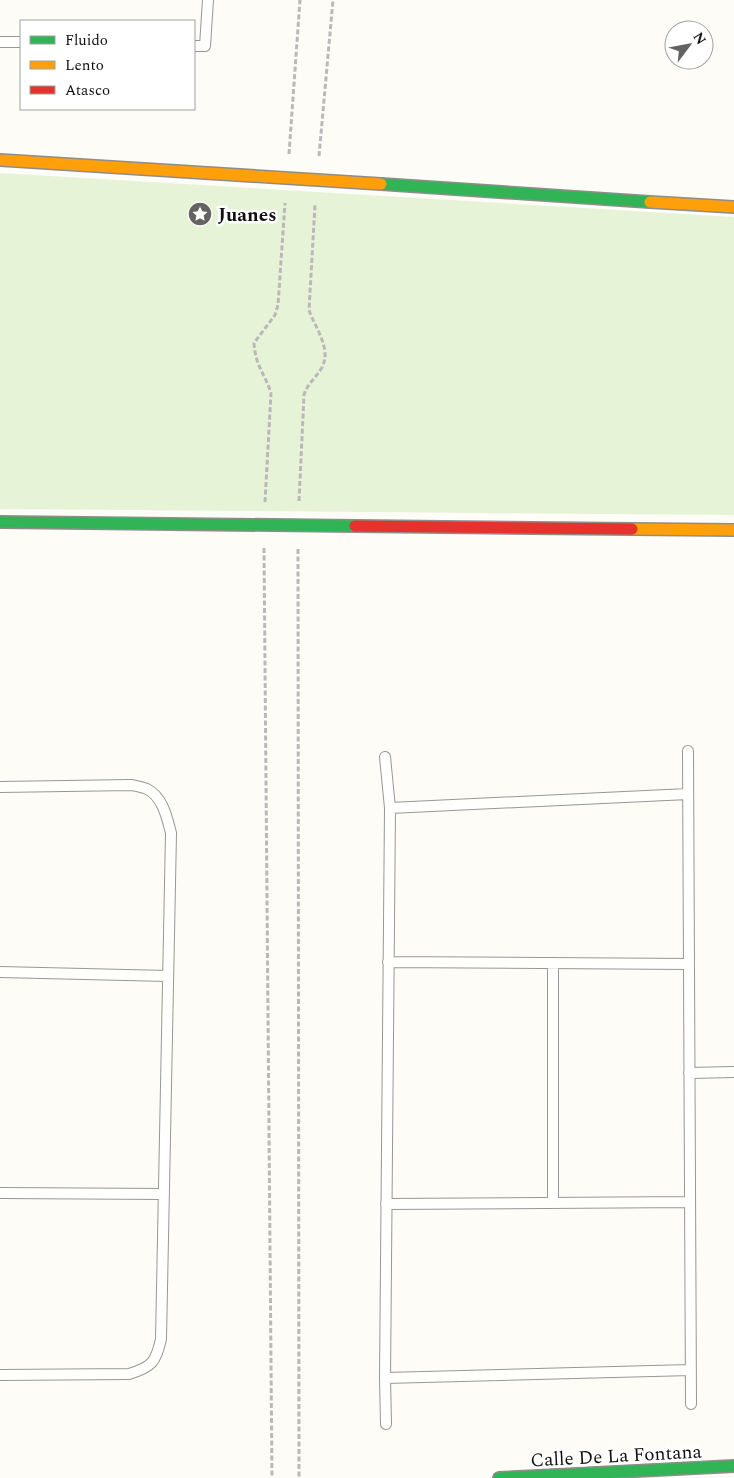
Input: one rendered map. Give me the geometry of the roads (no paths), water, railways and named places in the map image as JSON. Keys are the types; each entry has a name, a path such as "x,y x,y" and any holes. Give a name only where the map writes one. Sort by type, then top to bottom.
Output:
{"street":[{"path":"0,160 734,207"},
{"path":"0,522 734,530"},
{"name":"Calle De La Fontana","path":"499,1478 734,1466"}],"lane":[{"path":"195,46 205,46 208,0"},
{"path":"0,42 20,42"},
{"path":"688,751 691,1404"},
{"path":"385,757 390,808 386,1424"},
{"path":"0,787 131,785 147,789 158,798 171,833 161,1339 158,1355 153,1363 143,1370 129,1374 0,1375"},
{"path":"390,808 688,794"},
{"path":"388,962 689,964"},
{"path":"553,963 553,1203"},
{"path":"0,972 168,976"},
{"path":"689,1073 734,1072"},
{"path":"0,1193 164,1194"},
{"path":"386,1204 690,1202"},
{"path":"385,1378 691,1370"}],"place":[{"name":"Juanes","path":"200,214"}]}
